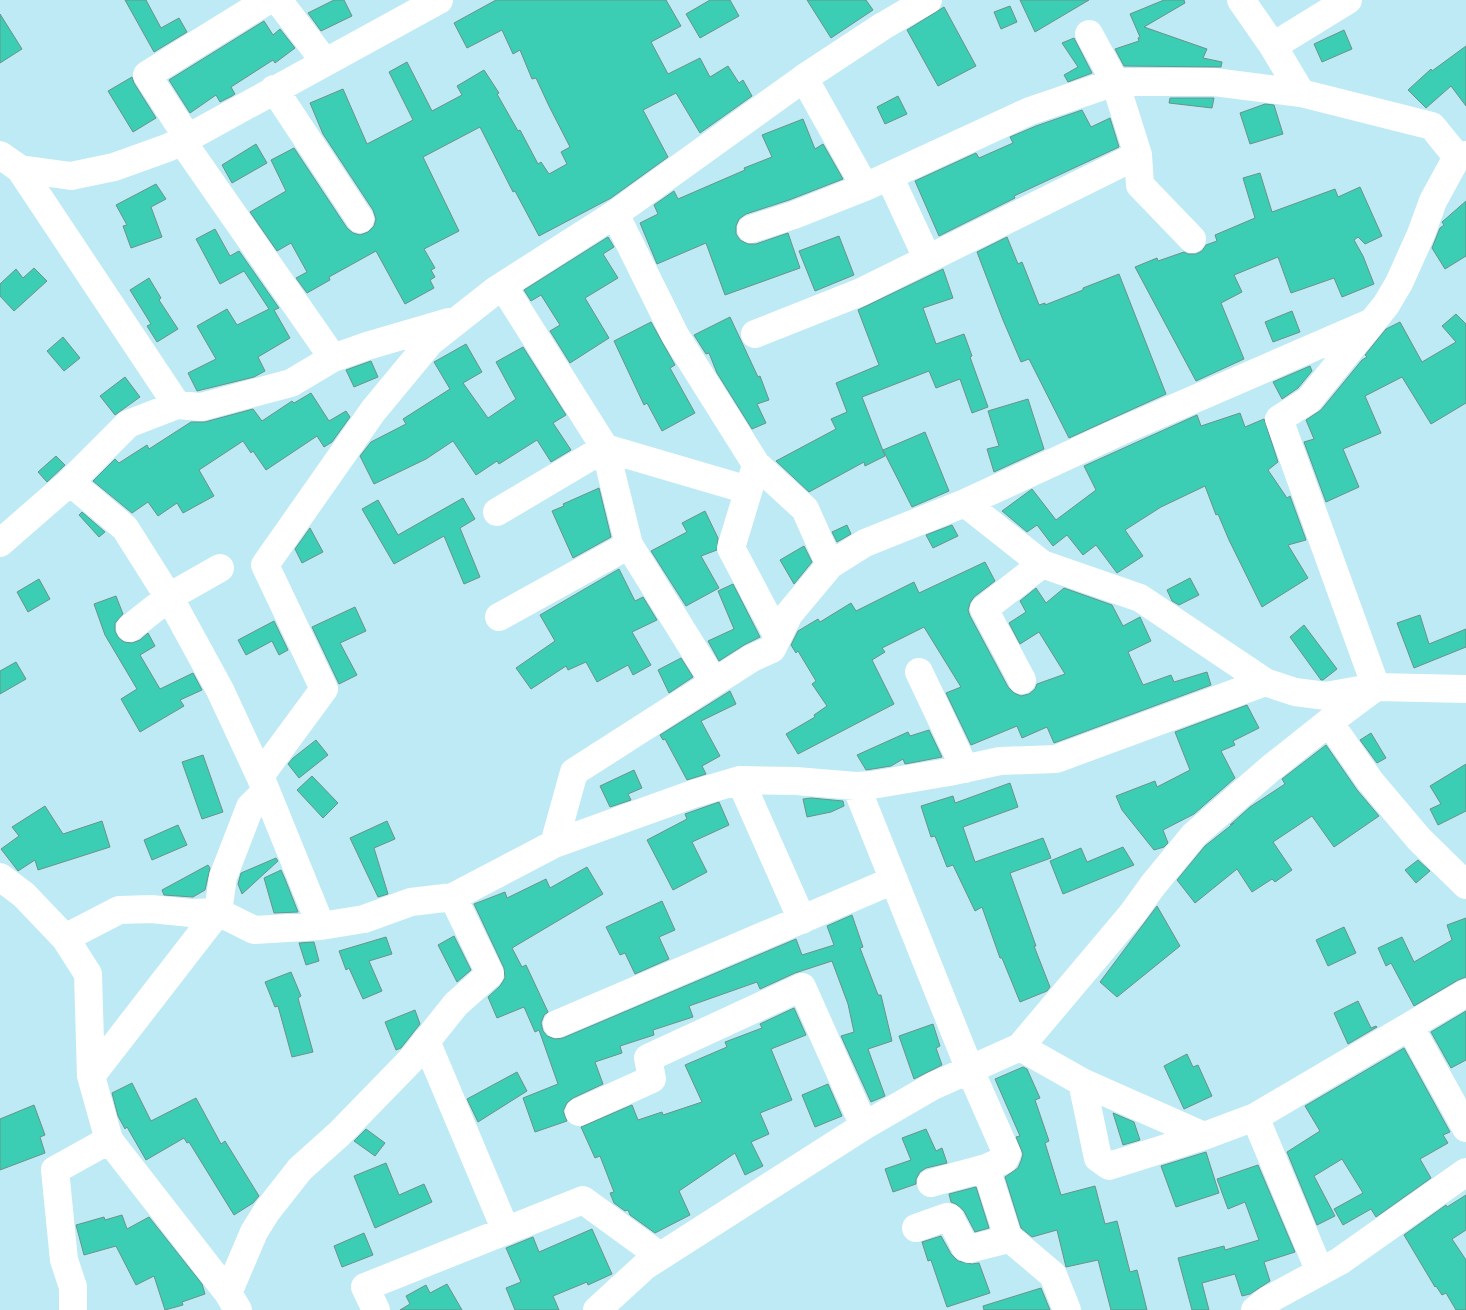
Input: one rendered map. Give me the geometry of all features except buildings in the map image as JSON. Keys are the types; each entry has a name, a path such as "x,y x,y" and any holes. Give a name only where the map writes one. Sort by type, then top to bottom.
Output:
{"street":[{"path":"268,0 147,75 185,139 333,358"},
{"path":"278,0 325,62"},
{"path":"10,162 71,176 114,167 167,148 439,0"},
{"path":"91,1076 218,912 223,877 250,807 324,689 265,565 374,411 430,342 503,286 615,214 804,78 883,26 928,0"},
{"path":"1241,0 1273,46 1300,93"},
{"path":"1273,46 1348,0"},
{"path":"1089,34 1115,82 1138,155 1140,185 1192,239"},
{"path":"804,78 865,187"},
{"path":"751,228 794,215 865,187 1030,111 1115,82 1214,82 1300,93 1432,126 1462,156 1433,201 1421,234 1399,283 1386,305 1309,400 1279,419 1376,687"},
{"path":"274,90 360,219"},
{"path":"755,334 861,292 926,258 1138,155"},
{"path":"10,162 177,405"},
{"path":"889,176 926,258"},
{"path":"615,214 675,335 756,464 805,509 830,565"},
{"path":"503,286 605,448 629,545 714,682"},
{"path":"0,543 70,482 128,424 177,405 201,407 291,383 333,358 460,318"},
{"path":"554,844 574,772 752,658 772,649 789,614 830,565 865,543 965,503 1121,430 1372,322"},
{"path":"497,512 605,448 748,490"},
{"path":"756,464 731,548 778,637"},
{"path":"70,482 125,528 169,597 220,690 263,784 321,926"},
{"path":"965,503 1042,564 1140,598 1265,682 1295,692 1326,696 1376,687 1466,689"},
{"path":"499,617 629,545"},
{"path":"1022,680 984,609 1042,564"},
{"path":"130,628 169,597 220,568"},
{"path":"919,672 965,769"},
{"path":"65,938 119,910 152,909 190,913 218,912 254,930 321,926 364,919 411,902 453,897 554,844 693,794 740,780 796,781 856,786 872,785 1000,761 1056,759 1265,682"},
{"path":"597,1310 644,1266 864,1126 933,1086 1020,1047 1132,914 1153,884 1194,835 1271,768 1328,722 1376,687"},
{"path":"1328,722 1394,810 1419,839 1466,885"},
{"path":"740,780 802,920"},
{"path":"856,786 970,1070 1007,1154 1004,1160 986,1168 931,1183"},
{"path":"0,877 24,895 65,938 88,974 91,1076 109,1140 233,1302"},
{"path":"557,1024 894,880"},
{"path":"233,1302 254,1232 267,1211 300,1169 339,1134 412,1059 456,1004 490,974 453,897"},
{"path":"579,1112 652,1079 648,1058 802,987 864,1126"},
{"path":"1082,1082 1098,1158 1109,1166 1255,1118 1466,993"},
{"path":"1410,1027 1466,1128"},
{"path":"426,1041 506,1231"},
{"path":"1020,1047 1082,1082 1204,1136"},
{"path":"1255,1118 1320,1272"},
{"path":"73,1310 73,1287 63,1252 55,1170 109,1140"},
{"path":"986,1168 1008,1237 1053,1275 1067,1310"},
{"path":"1264,1307 1340,1261 1466,1172"},
{"path":"376,1310 366,1287 584,1200 660,1256"},
{"path":"916,1228 949,1217 965,1247 969,1249 1005,1240 1008,1237"}]}
